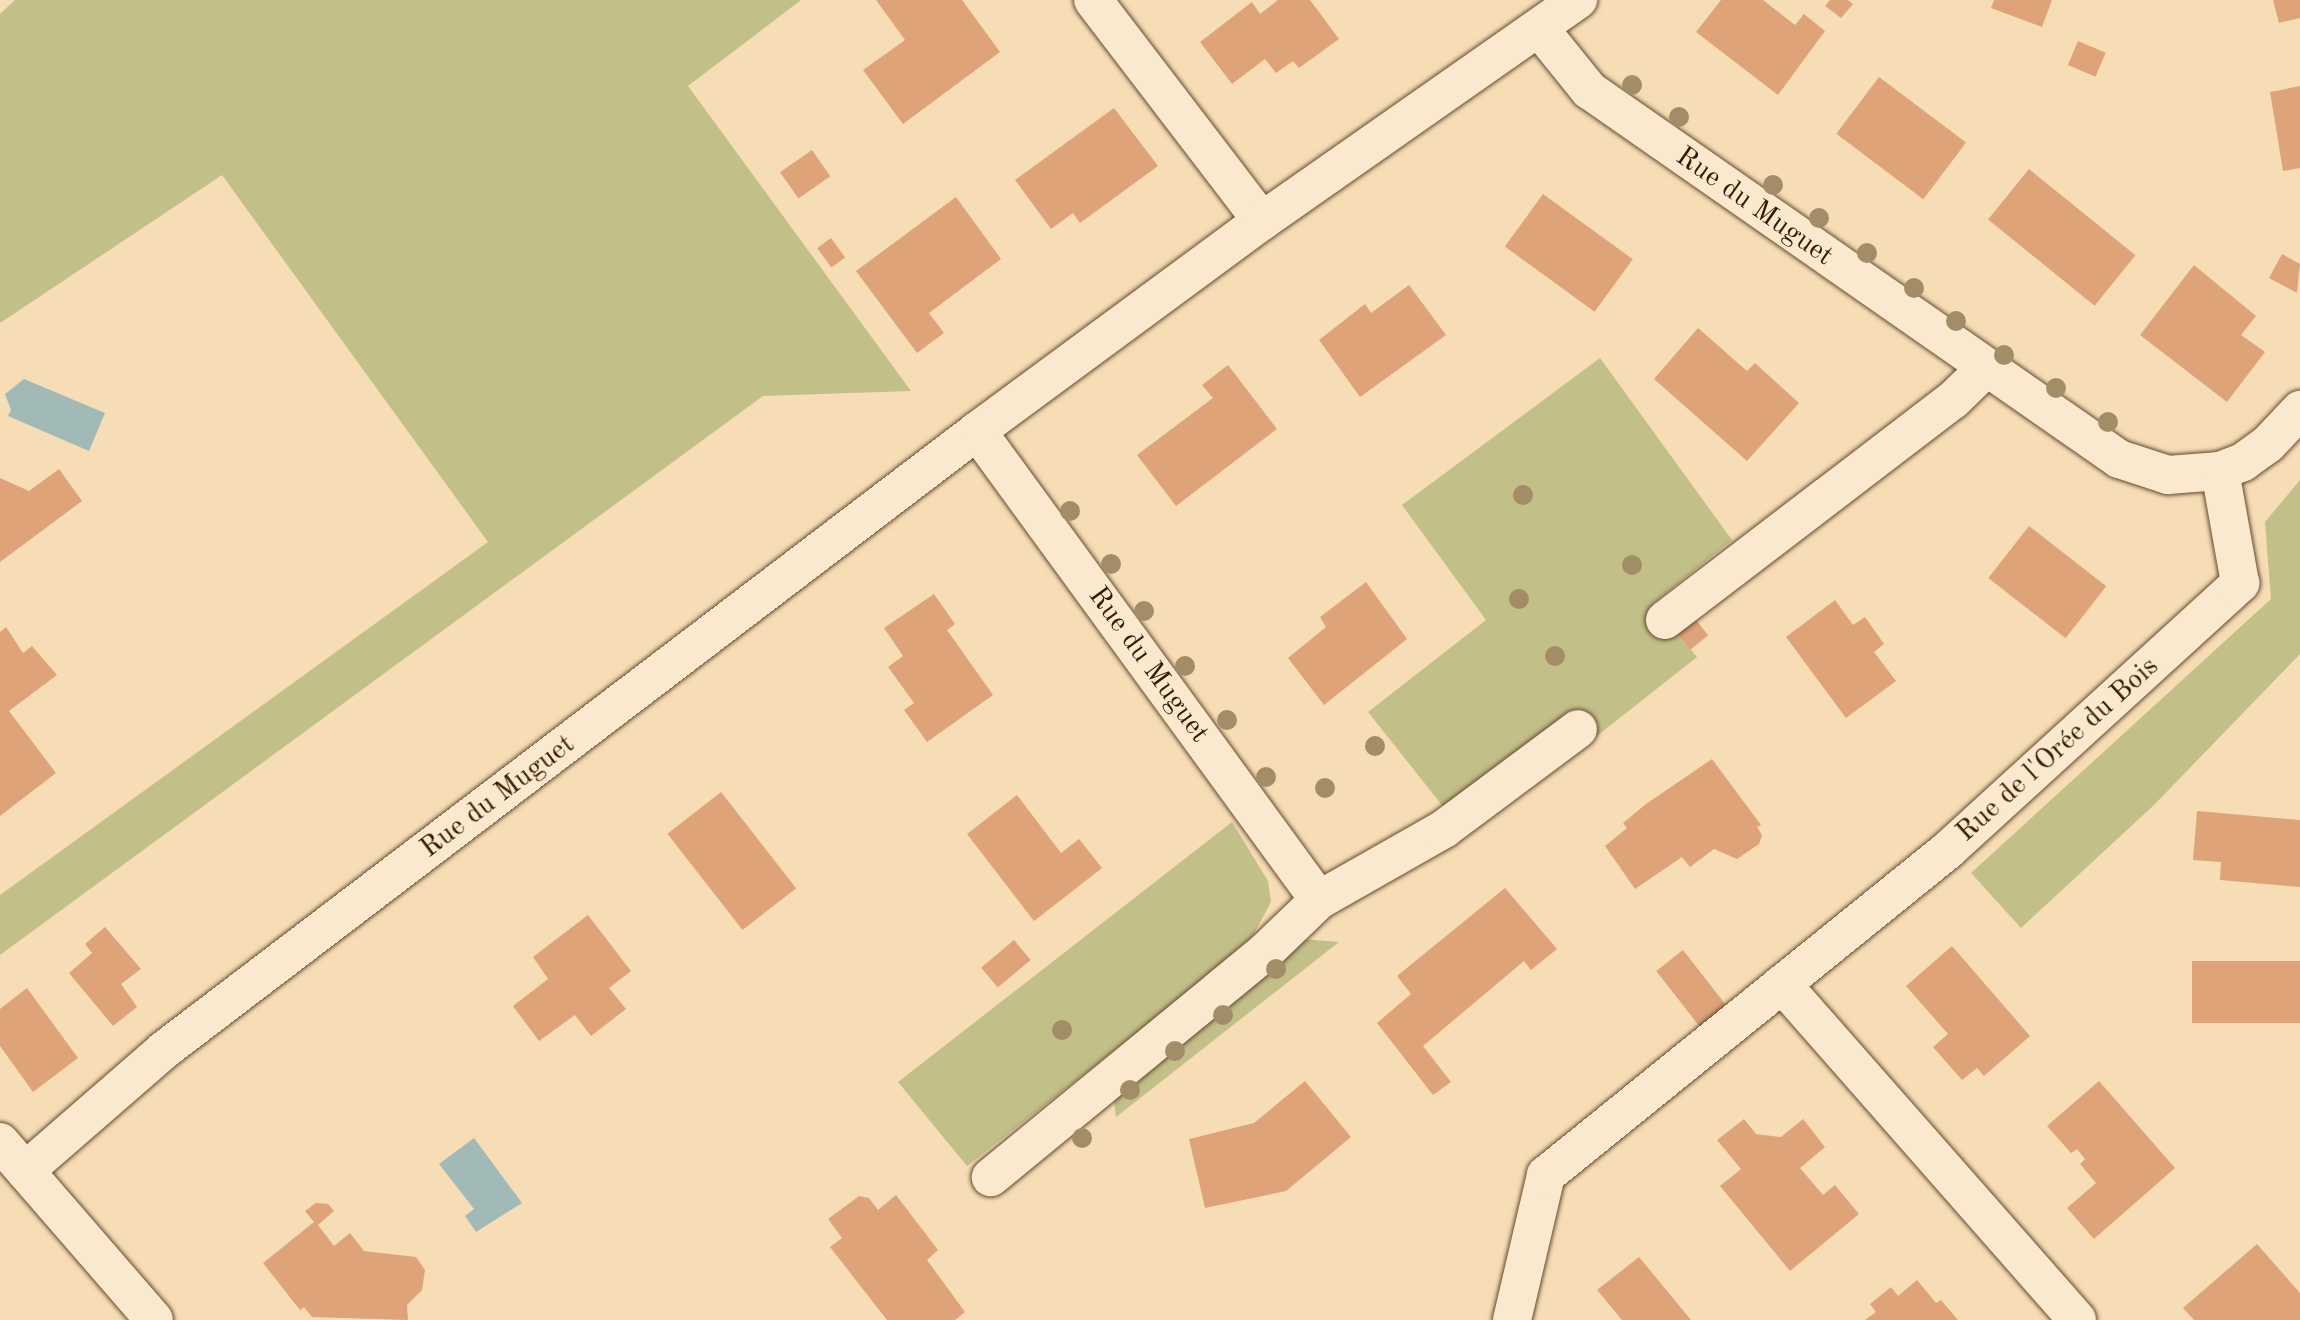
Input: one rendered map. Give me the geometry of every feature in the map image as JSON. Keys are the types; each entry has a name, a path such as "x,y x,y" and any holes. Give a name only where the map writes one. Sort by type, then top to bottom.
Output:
{"street":[{"path":"1093,0 1262,222"},
{"name":"Rue du Muguet","path":"25,1171 175,1042 977,431 1262,222 1578,0"},
{"name":"Rue du Muguet","path":"1539,28 1589,90 2098,447 2147,471 2195,475 2220,471 2243,462 2267,444 2300,410"},
{"path":"1665,620 1953,400 1985,369"},
{"name":"Rue du Muguet","path":"977,431 1319,900"},
{"name":"Rue de l'Orée du Bois","path":"1512,1320 1546,1175 1948,850 2240,583 2220,471"},
{"path":"991,1177 1265,952 1319,900 1444,829 1578,729"},
{"path":"1782,984 2077,1320"},
{"path":"0,1142 155,1320"}],"shaded area":[{"path":"15,0 801,0 688,86 911,391 763,396 0,955 0,895 488,542 222,175 0,323 0,14"},
{"path":"1600,358 1732,540 1652,604 1697,657 1588,743 1449,814 1368,712 1486,620 1402,505"},
{"path":"2300,480 2300,654 2154,805 2021,928 1971,873 2271,599 2265,522"},
{"path":"1232,822 1268,881 1271,902 1252,937 1231,959 967,1166 898,1082"},
{"path":"1302,939 1339,942 1116,1117 1114,1101 1121,1084"}],"water":[{"path":"24,379 105,413 89,451 8,416 11,410 5,394"},
{"path":"474,1138 522,1203 476,1232 465,1216 474,1209 439,1164"}],"building":[{"path":"876,0 962,0 1000,52 903,124 863,70 905,40"},
{"path":"1278,0 1310,0 1339,39 1299,68 1293,61 1276,73 1265,59 1232,84 1200,42 1252,2 1260,14"},
{"path":"1721,0 1763,0 1795,25 1804,14 1825,31 1778,95 1696,32"},
{"path":"1830,0 1848,0 1853,4 1841,18 1825,6"},
{"path":"1994,0 2052,0 2042,27 1991,8"},
{"path":"2273,0 2300,0 2300,18 2279,23"},
{"path":"2078,41 2106,53 2095,77 2068,65"},
{"path":"1879,77 1966,143 1923,199 1836,134"},
{"path":"2300,86 2300,168 2283,171 2270,92"},
{"path":"1114,108 1158,166 1080,223 1073,213 1051,229 1015,180"},
{"path":"812,150 830,176 798,199 780,172"},
{"path":"2029,169 2135,255 2095,306 1988,220"},
{"path":"1543,194 1633,259 1595,312 1505,247"},
{"path":"956,197 1001,259 929,313 944,333 917,353 856,271"},
{"path":"831,238 845,257 831,267 817,248"},
{"path":"2282,254 2300,264 2297,293 2269,278"},
{"path":"2194,265 2256,316 2241,335 2265,352 2227,402 2140,335"},
{"path":"1409,285 1446,335 1360,397 1319,340 1365,304 1371,313"},
{"path":"1698,328 1747,371 1755,363 1799,403 1747,461 1654,379"},
{"path":"1228,365 1277,429 1176,506 1137,455 1213,398 1202,385"},
{"path":"59,469 82,501 0,562 0,478 29,491"},
{"path":"2029,526 2106,586 2066,638 1988,578"},
{"path":"1366,582 1407,639 1324,705 1288,658 1326,627 1320,617"},
{"path":"934,594 955,624 947,630 993,695 927,742 904,710 914,703 888,667 903,656 884,628"},
{"path":"1835,600 1853,625 1865,617 1884,644 1874,652 1896,681 1846,718 1786,637"},
{"path":"1695,619 1708,635 1690,650 1677,633"},
{"path":"6,627 23,653 32,646 57,675 9,711 56,773 0,816 0,632"},
{"path":"1712,759 1761,825 1757,827 1762,835 1759,844 1737,859 1714,849 1690,867 1682,857 1635,889 1605,846 1627,828 1623,823 1646,804"},
{"path":"721,792 796,888 743,930 667,834"},
{"path":"1017,795 1061,853 1079,839 1102,868 1034,921 967,834"},
{"path":"2197,811 2300,820 2300,887 2220,880 2221,862 2193,860"},
{"path":"1505,888 1557,949 1531,970 1524,961 1423,1046 1451,1082 1433,1095 1377,1023 1411,994 1397,976"},
{"path":"588,915 631,971 609,988 626,1009 591,1036 575,1015 539,1041 513,1006 548,979 533,957"},
{"path":"105,927 141,969 121,984 137,1007 113,1026 69,973 92,953 85,944"},
{"path":"1014,940 1031,960 998,988 981,968"},
{"path":"1952,946 2030,1036 1984,1076 1977,1068 1962,1080 1933,1047 1948,1034 1906,986"},
{"path":"1683,950 1727,1006 1700,1027 1656,971"},
{"path":"2192,961 2300,961 2300,1023 2192,1023"},
{"path":"27,988 78,1058 33,1092 0,1046 0,1009"},
{"path":"1305,1081 1351,1137 1286,1191 1205,1208 1189,1139 1254,1123"},
{"path":"2099,1081 2175,1168 2094,1239 2067,1208 2096,1183 2080,1164 2085,1159 2077,1149 2071,1153 2047,1126"},
{"path":"1744,1119 1756,1134 1781,1137 1803,1119 1825,1147 1800,1168 1823,1195 1835,1185 1859,1214 1790,1271 1720,1186 1741,1169 1717,1140"},
{"path":"896,1195 938,1250 927,1260 965,1312 955,1320 887,1320 830,1247 842,1238 828,1219 859,1196 869,1198 878,1210"},
{"path":"316,1203 328,1204 334,1211 318,1225 334,1246 350,1233 364,1251 416,1257 425,1270 422,1290 407,1305 408,1320 312,1317 304,1307 300,1310 263,1263 314,1222 305,1211"},
{"path":"2257,1244 2300,1293 2300,1320 2194,1320 2183,1308"},
{"path":"1639,1257 1691,1320 1622,1320 1597,1290"},
{"path":"1917,1280 1936,1303 1941,1300 1958,1320 1865,1320 1876,1312 1870,1304 1891,1287 1898,1296"}]}
